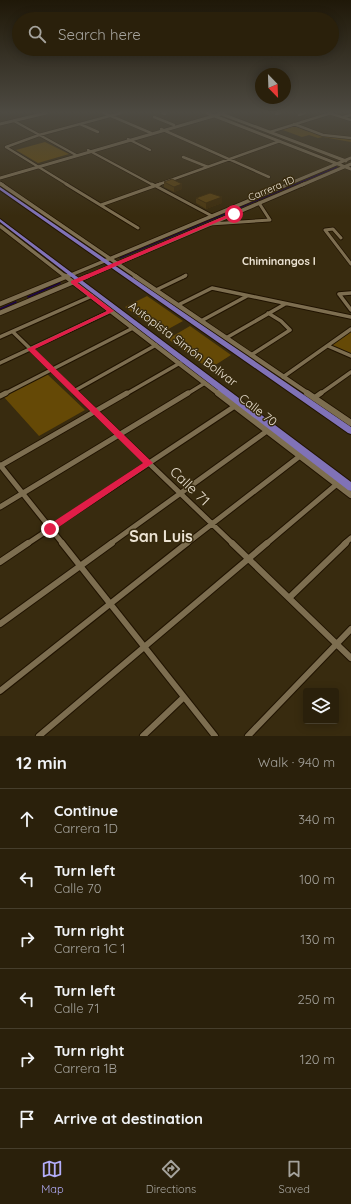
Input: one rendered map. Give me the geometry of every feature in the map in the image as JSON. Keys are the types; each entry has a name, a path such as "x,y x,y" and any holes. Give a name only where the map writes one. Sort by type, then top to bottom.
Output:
{"highway":[{"name":"Autopista Simón Bolívar","path":"2,189 10,191 176,306 351,431"},
{"name":"Autopista Simón Bolívar","path":"0,220 48,260 136,327 351,487"}],"street":[{"path":"7,147 138,228"},
{"path":"61,147 75,155"},
{"path":"0,177 101,147"},
{"path":"145,147 150,150"},
{"path":"203,147 269,177"},
{"path":"101,205 262,147"},
{"path":"296,147 351,169"},
{"path":"311,147 345,160 351,160"},
{"path":"89,151 212,216"},
{"path":"183,157 208,167"},
{"path":"336,157 351,160"},
{"name":"Carrera 1D","path":"0,304 345,160"},
{"name":"Carrera 1D","path":"0,313 209,224 220,222 259,203 346,167 351,160"},
{"path":"330,161 332,166"},
{"path":"336,171 351,169"},
{"path":"0,183 10,191"},
{"path":"220,222 270,220 259,203"},
{"path":"0,226 48,260"},
{"path":"332,239 341,238 333,229 325,230 351,264"},
{"path":"126,269 127,263 135,256"},
{"path":"115,264 126,269 176,306 201,321 350,421"},
{"path":"156,290 186,275"},
{"name":"Calle 70","path":"76,281 111,311 136,327 156,345 351,495"},
{"path":"176,306 212,288 351,317"},
{"path":"351,293 339,294 351,310"},
{"path":"201,321 247,295"},
{"path":"0,337 92,296"},
{"path":"226,338 285,303"},
{"path":"0,363 111,311"},
{"path":"251,355 290,330 281,320 268,313"},
{"path":"0,396 136,327"},
{"path":"283,377 351,329"},
{"name":"Calle 71","path":"13,332 351,658"},
{"path":"74,390 156,345"},
{"path":"328,346 351,356"},
{"path":"180,363 0,465 215,736"},
{"path":"314,398 351,372"},
{"path":"0,507 205,383"},
{"path":"0,562 235,406"},
{"path":"0,624 267,431"},
{"path":"0,691 300,456"},
{"path":"39,736 337,484"},
{"path":"289,598 351,538"},
{"path":"248,736 351,630"},
{"path":"142,736 184,697"}],"shaded area":[{"path":"26,147 56,147 69,154 38,163 16,150"},
{"path":"147,296 183,321 161,333 125,307"},
{"path":"190,326 231,355 209,369 168,339"},
{"path":"351,329 351,356 328,346"},
{"path":"46,373 85,410 39,436 3,396"}],"building":[{"path":"172,179 182,184 174,187 164,182"},
{"path":"210,193 222,197 206,203 196,198"}],"waterway":[{"path":"120,258 337,167"},
{"path":"28,297 60,283"},
{"path":"0,309 16,302"}],"district":[{"name":"Chiminangos I","path":"279,261"},
{"name":"San Luis","path":"161,536"}],"route":[{"path":"50,529 149,463 30,349 111,311 73,282 234,214"}]}
